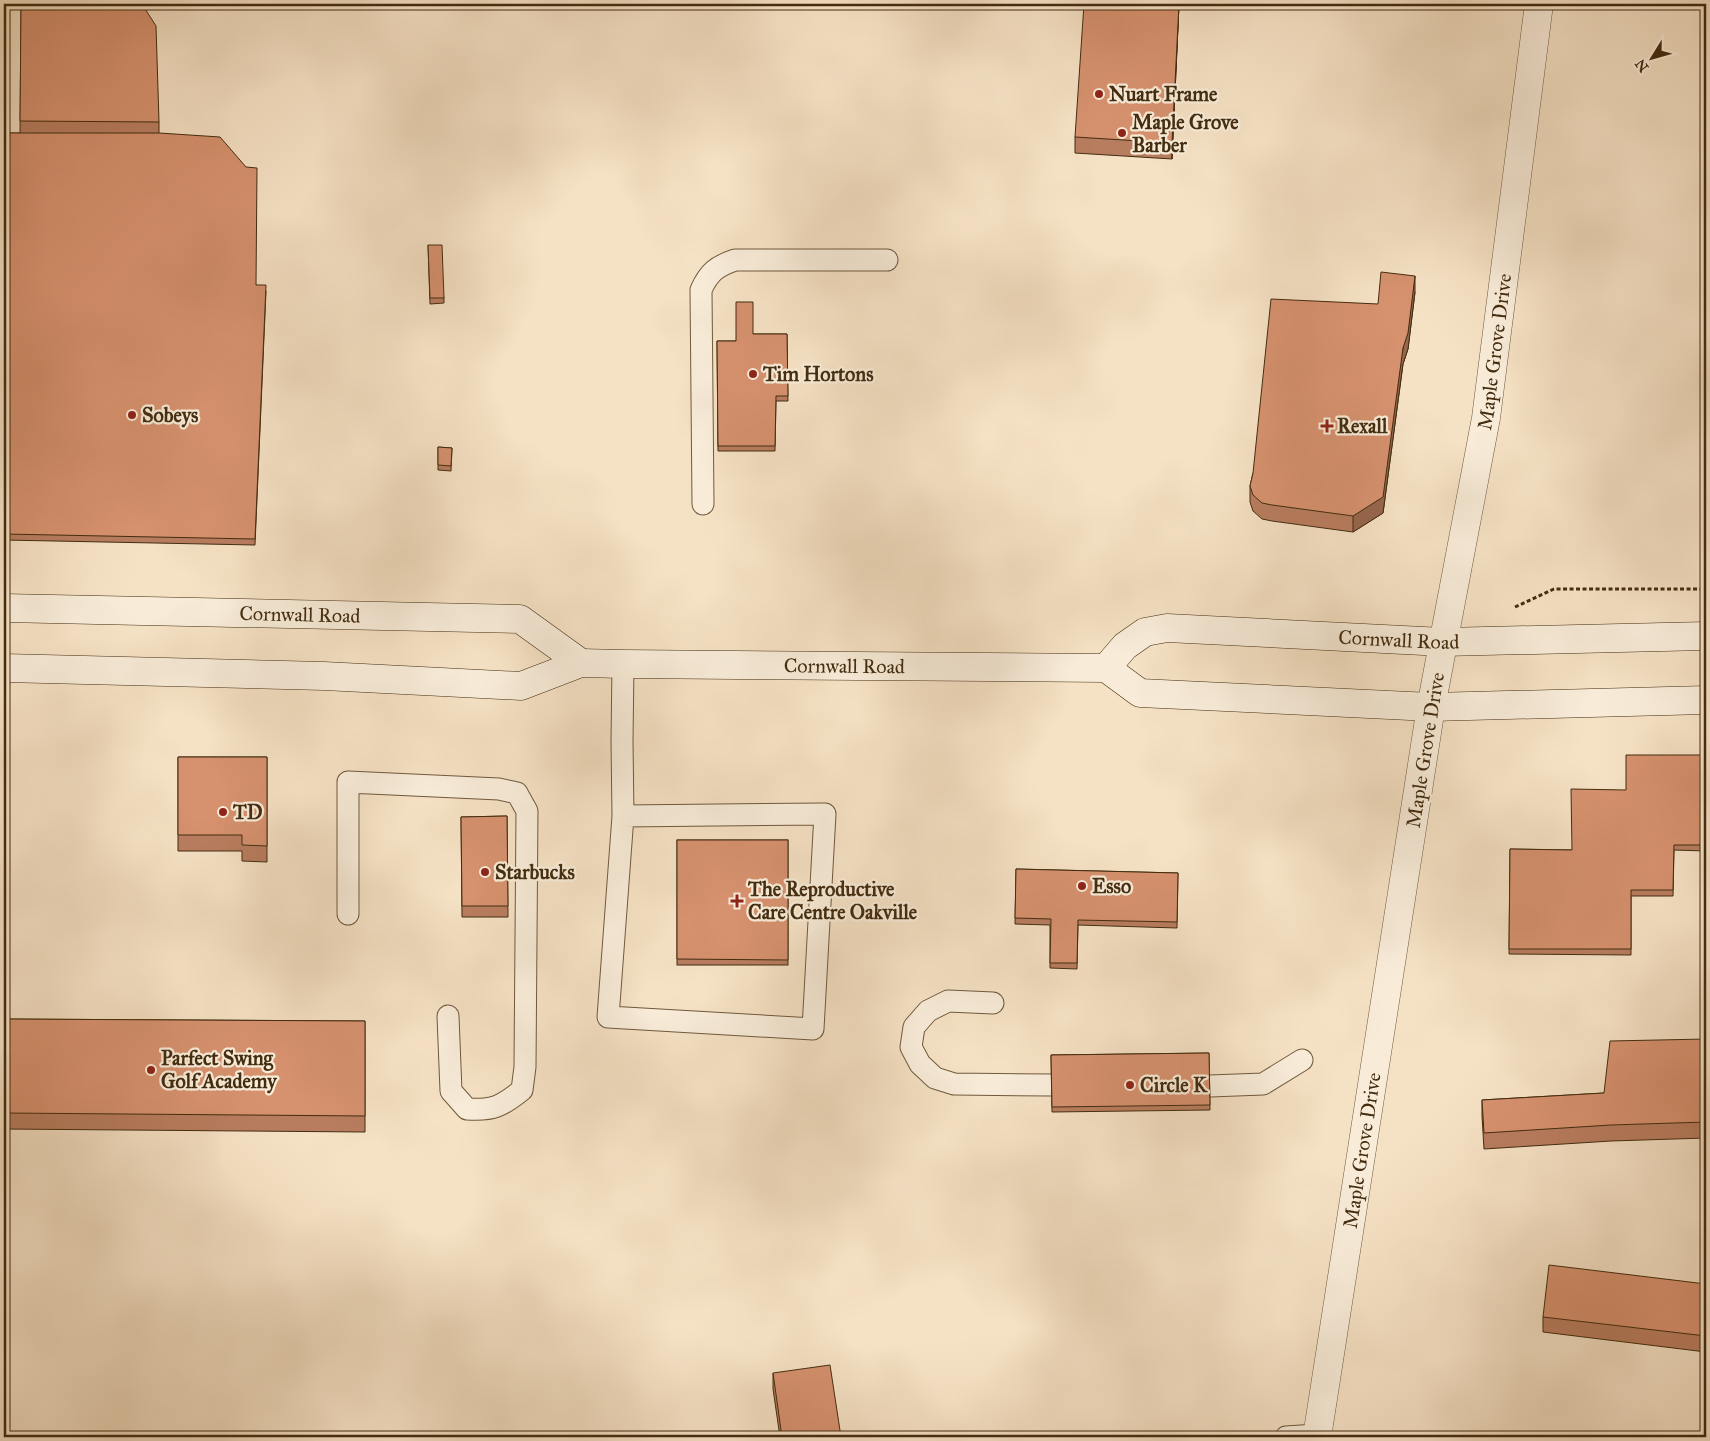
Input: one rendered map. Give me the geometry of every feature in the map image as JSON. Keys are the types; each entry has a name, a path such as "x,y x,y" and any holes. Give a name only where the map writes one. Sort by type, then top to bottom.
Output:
{"main road":[{"name":"Maple Grove Drive","path":"1317,1436 1431,707 1486,418 1539,4"},
{"name":"Cornwall Road","path":"4,608 520,619 581,663"},
{"name":"Cornwall Road","path":"4,668 324,676 520,686 581,663 1106,668 1125,646 1145,632 1166,628 1443,642 1706,636"},
{"path":"1106,668 1140,693 1431,707 1706,700"}],"lane":[{"path":"704,504 702,290 707,276 722,264 735,260 887,260"},
{"path":"623,816 825,814 813,1029 608,1017 623,816 624,664"},
{"path":"348,914 348,782 499,789 517,793 528,810 525,1067 522,1090 506,1103 484,1110 467,1109 451,1091 448,1016"},
{"path":"992,1002 948,1001 928,1012 914,1027 911,1047 920,1064 935,1078 954,1084 1051,1085"},
{"path":"1210,1086 1263,1084 1302,1060"},
{"path":"1286,1437 1317,1436"}],"path":[{"path":"1511,610 1554,589 1706,589"}],"building":[{"path":"21,4 142,4 156,26 159,122 20,121"},
{"path":"1084,4 1179,4 1172,143 1075,137"},
{"name":"Sobeys","path":"4,133 159,133 220,137 246,167 257,168 256,285 266,285 255,539 4,534"},
{"path":"428,245 442,245 444,298 430,298"},
{"name":"Rexall","path":"1381,272 1415,276 1408,333 1403,348 1383,497 1353,516 1262,503 1253,495 1250,486 1253,473 1271,299 1378,304"},
{"name":"Tim Hortons","path":"736,302 753,302 753,334 787,334 788,396 776,396 775,446 718,446 717,341 736,341"},
{"path":"438,447 452,448 451,466 438,465"},
{"path":"1626,755 1706,755 1706,845 1674,845 1673,890 1631,890 1631,949 1509,949 1510,849 1572,850 1571,789 1626,790"},
{"name":"TD","path":"178,757 267,757 267,846 242,845 242,835 178,835"},
{"name":"Starbucks","path":"507,816 508,906 462,906 461,817"},
{"path":"677,840 788,840 788,960 677,959"},
{"path":"1016,869 1178,873 1177,922 1078,920 1077,963 1050,963 1051,919 1015,918"},
{"path":"4,1019 365,1021 365,1116 4,1113"},
{"path":"1706,1039 1706,1122 1611,1125 1484,1133 1482,1100 1604,1093 1610,1041"},
{"name":"Circle K","path":"1209,1053 1210,1105 1052,1107 1051,1055"},
{"path":"1549,1265 1706,1284 1706,1336 1543,1317"},
{"path":"830,1365 841,1437 782,1437 773,1373"}],"place":[{"name":"Nuart Frame","path":"1099,94"},
{"name":"Maple Grove Barber","path":"1122,133"},
{"name":"Tim Hortons","path":"753,374"},
{"name":"Sobeys","path":"132,415"},
{"name":"Rexall","path":"1327,426"},
{"name":"TD","path":"223,812"},
{"name":"Starbucks","path":"485,872"},
{"name":"Esso","path":"1082,886"},
{"name":"The Reproductive Care Centre Oakville","path":"737,901"},
{"name":"Parfect Swing Golf Academy","path":"151,1070"},
{"name":"Circle K","path":"1130,1085"}]}
